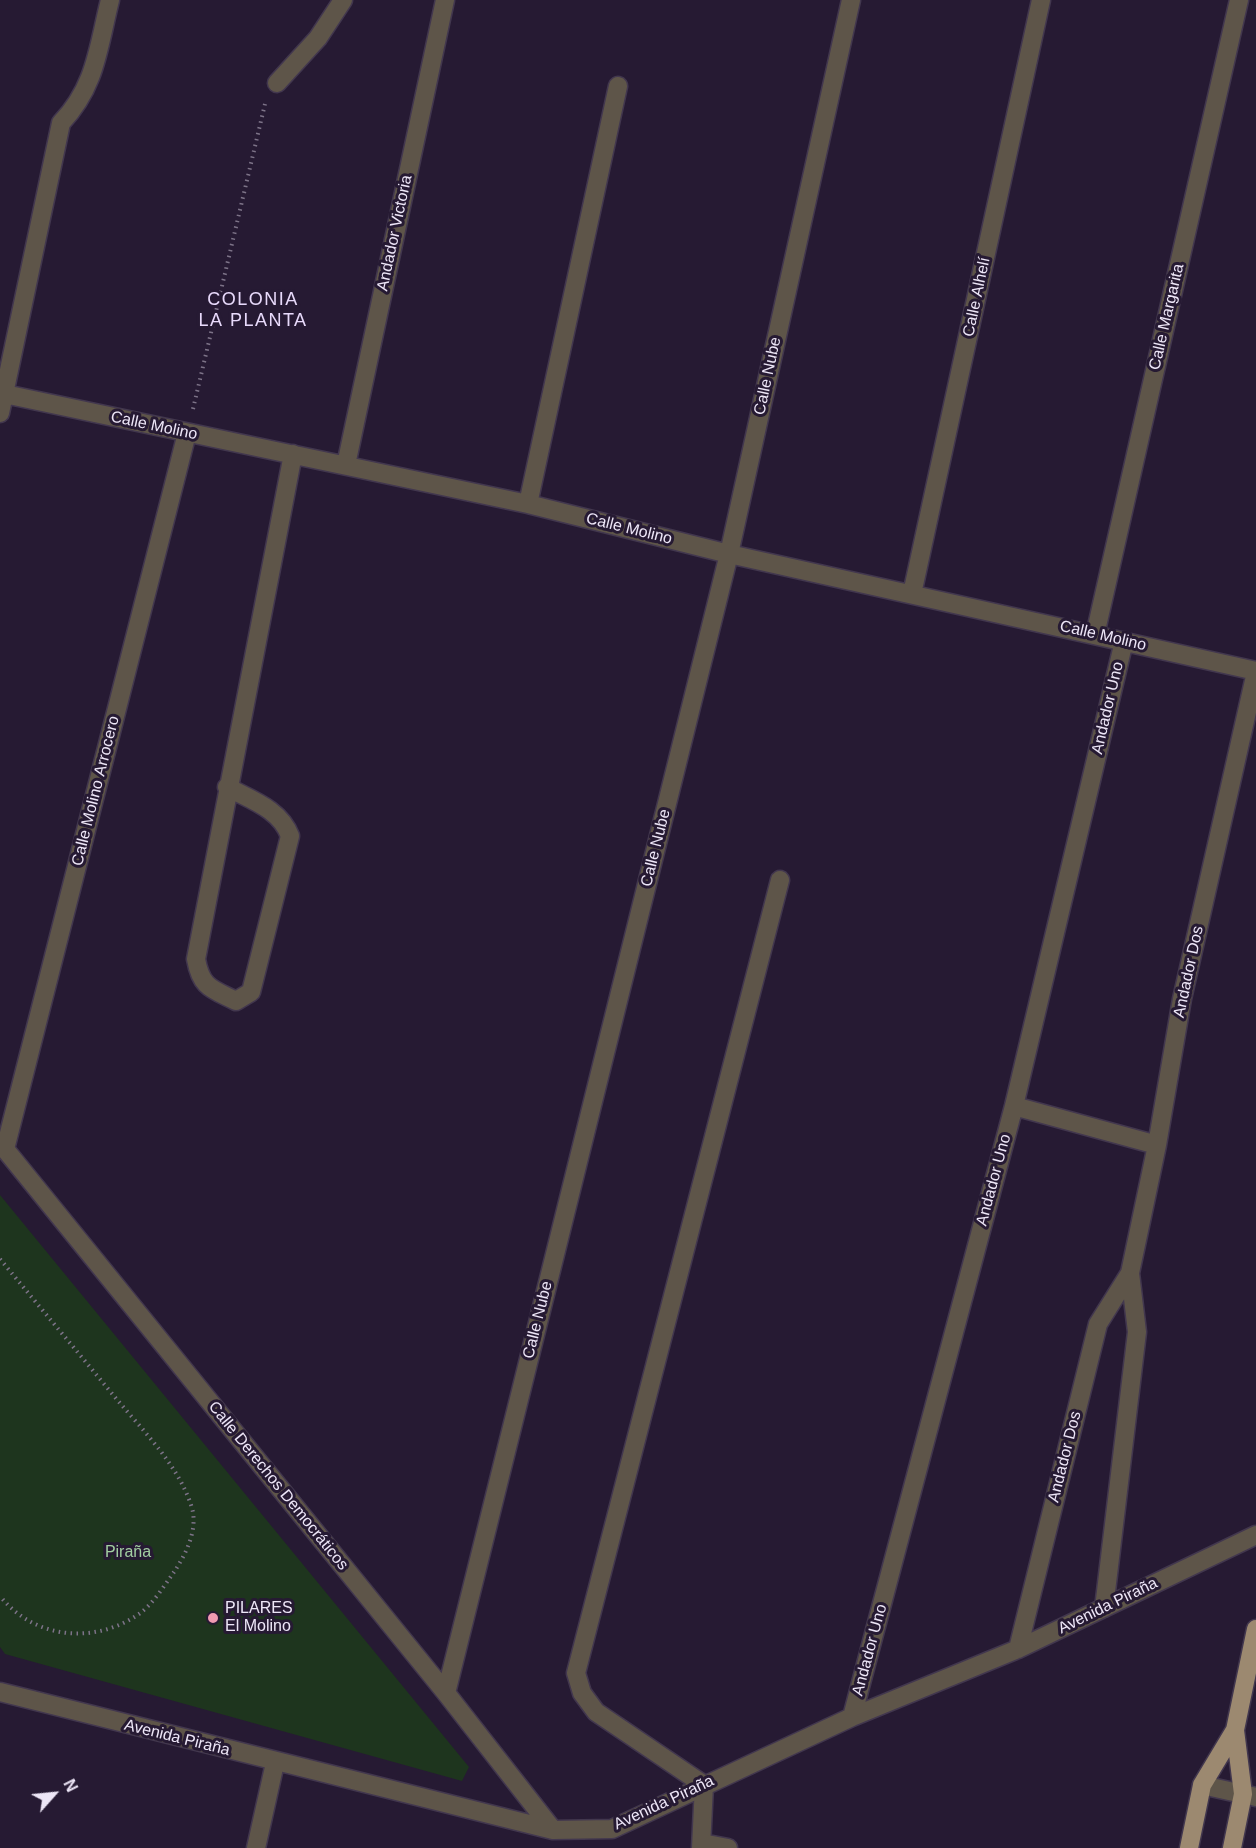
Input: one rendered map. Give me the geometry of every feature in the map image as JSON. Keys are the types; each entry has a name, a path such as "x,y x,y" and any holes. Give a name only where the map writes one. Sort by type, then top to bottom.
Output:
{"main road":[{"path":"1190,1848 1203,1785 1235,1730 1255,1638"},
{"path":"1232,1848 1250,1796 1235,1730"}],"street":[{"path":"0,413 2,394 61,123 77,106 90,84 110,0"},
{"path":"277,83 318,38 343,0"},
{"name":"Andador Victoria","path":"345,465 445,0"},
{"name":"Calle Nube","path":"446,1694 729,554 851,0"},
{"name":"Calle Alhelí","path":"912,594 1041,0"},
{"name":"Calle Margarita","path":"1095,635 1239,0"},
{"path":"528,504 618,86"},
{"name":"Calle Molino","path":"2,394 528,504 729,554 1256,672"},
{"name":"Calle Molino Arrocero","path":"3,1146 187,433"},
{"path":"227,787 278,814 286,823 290,836 251,992 236,1001 205,986 199,975 196,959 227,787 293,454"},
{"name":"Andador Uno","path":"852,1716 1014,1106 1124,641"},
{"name":"Andador Dos","path":"1104,1608 1137,1332 1130,1273 1157,1145 1182,999 1256,672"},
{"path":"728,1848 701,1845 704,1785 596,1712 582,1693 576,1673 780,880"},
{"path":"1014,1106 1157,1145"},
{"name":"Calle Derechos Democráticos","path":"3,1146 446,1694 553,1830"},
{"name":"Andador Dos","path":"1018,1649 1098,1324 1130,1273"},
{"name":"Avenida Piraña","path":"0,1692 274,1763 553,1830 612,1829 852,1716 1018,1649 1256,1535"},
{"path":"256,1848 274,1763"},
{"path":"1203,1785 1250,1796"}],"path":[{"path":"187,433 211,342 263,107 277,83"},
{"path":"0,1259 167,1461 192,1509 192,1534 184,1557 158,1594 140,1613 95,1632 69,1634 35,1625 23,1620 0,1596"}],"green space":[{"name":"Piraña","path":"0,1195 469,1767 462,1781 5,1654 0,1647"}],"place":[{"name":"PILARES El Molino","path":"213,1618"}],"district":[{"name":"COLONIA LA PLANTA","path":"253,310"}]}
